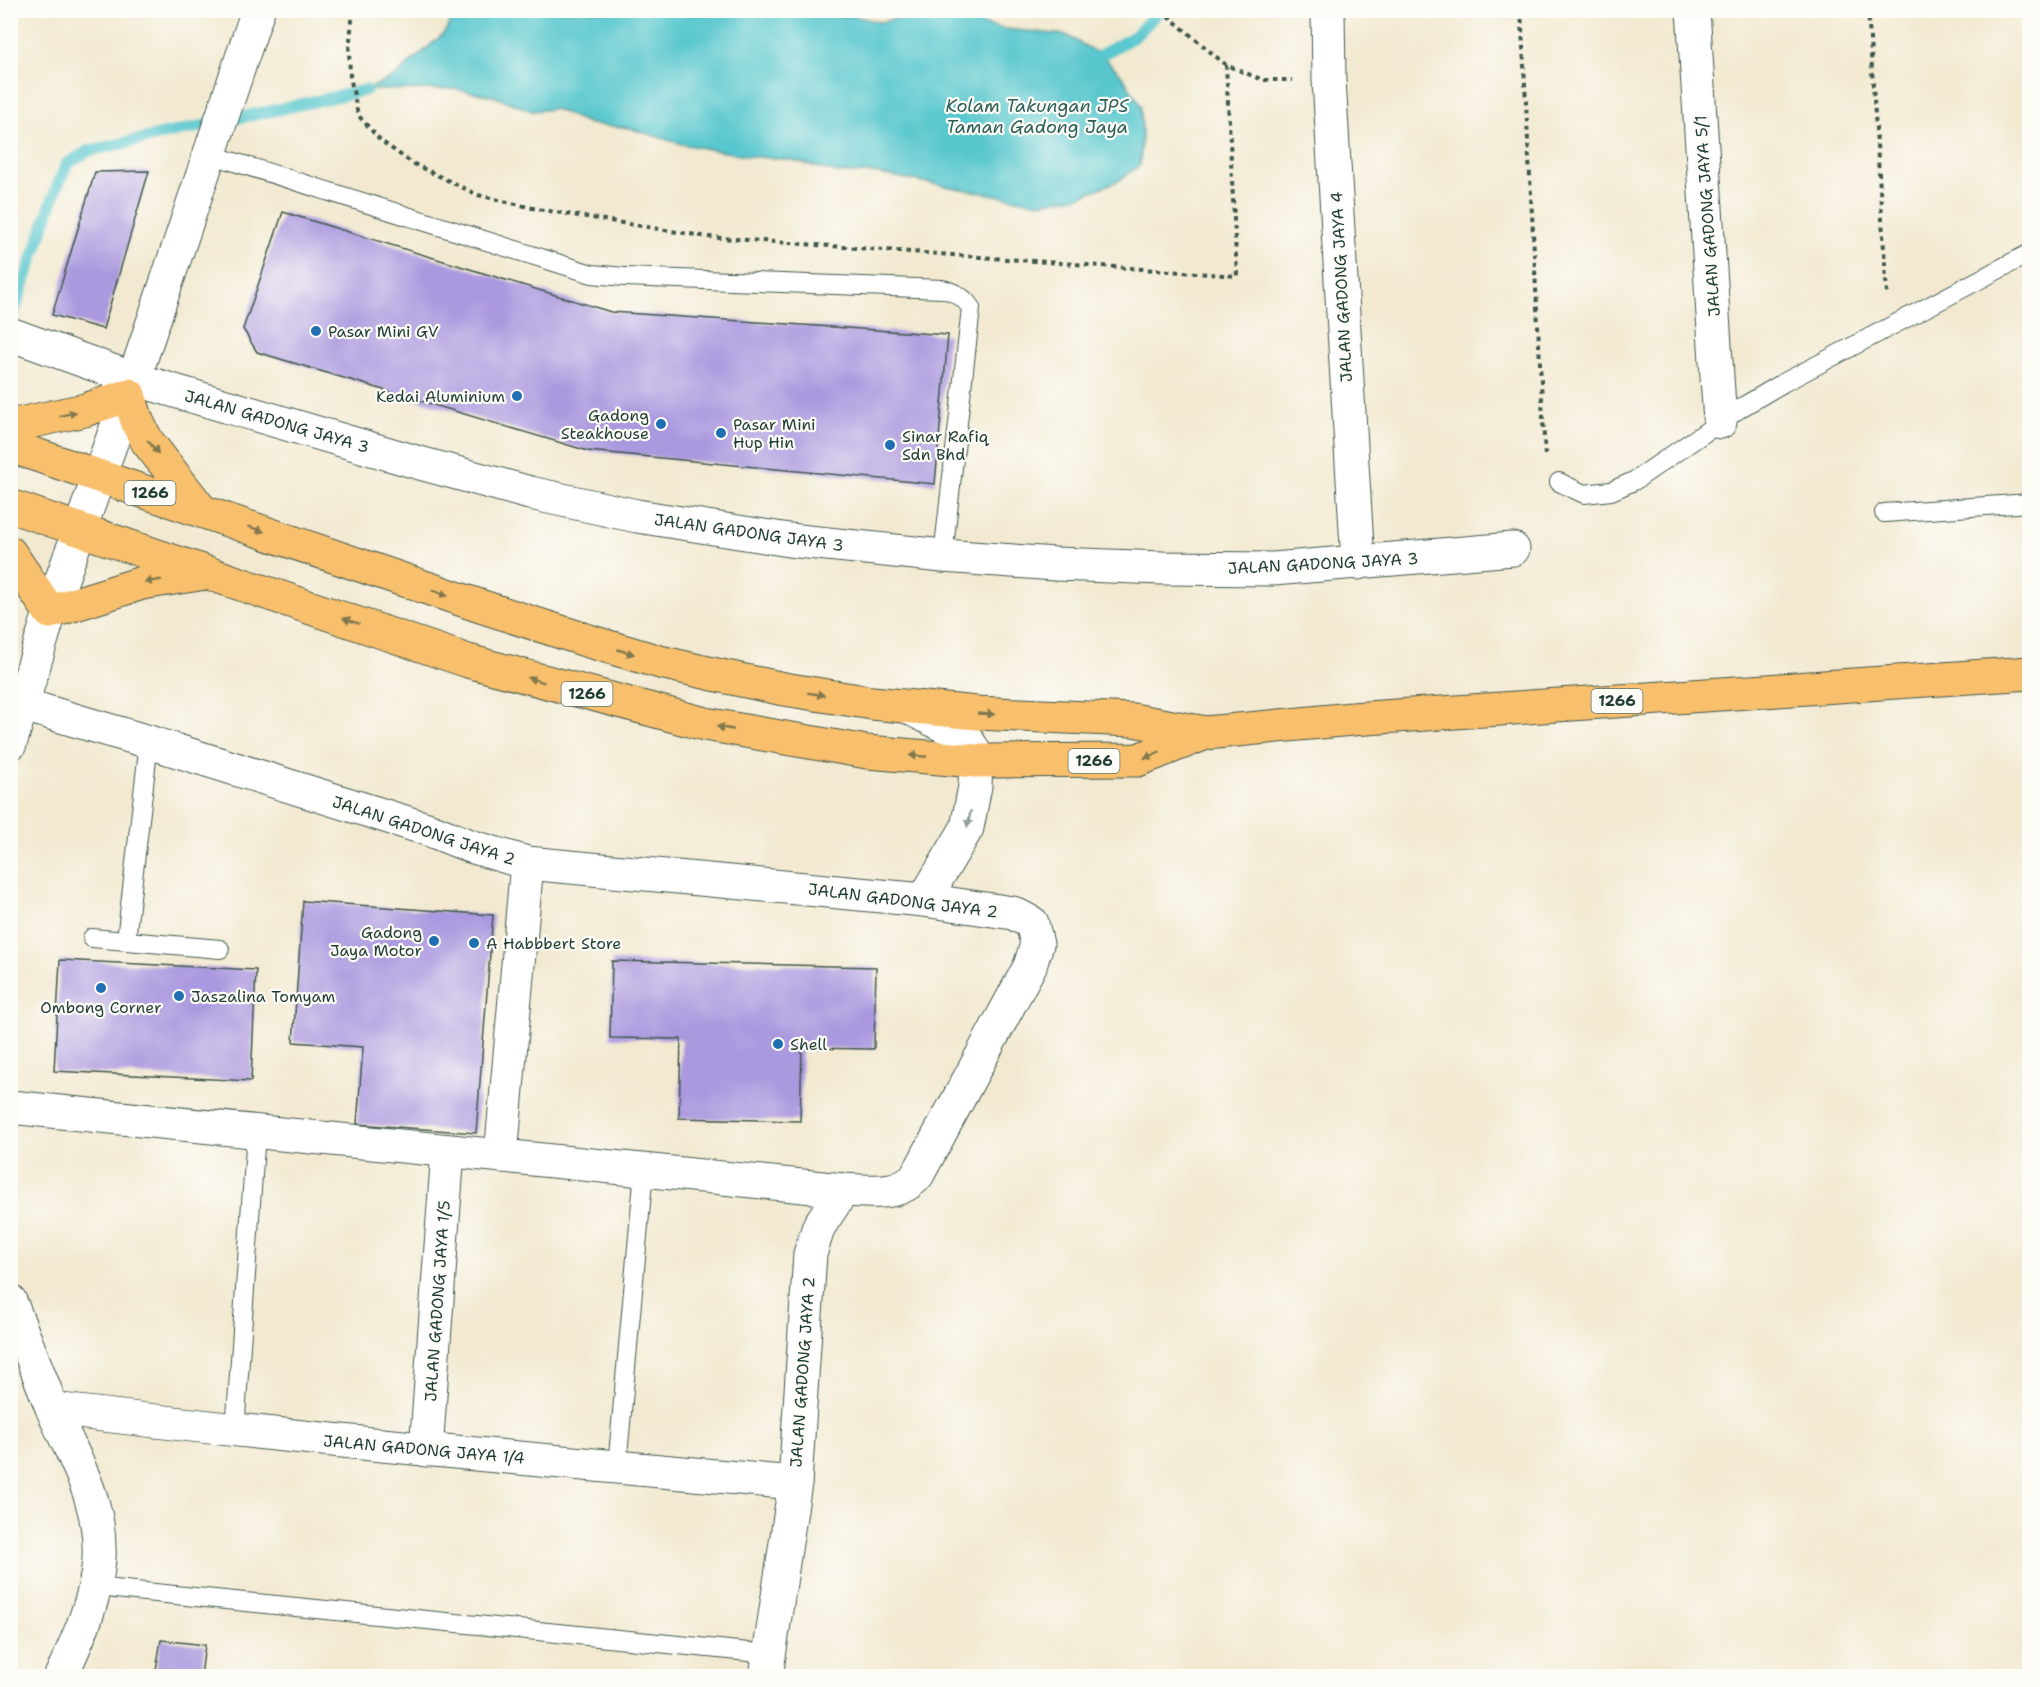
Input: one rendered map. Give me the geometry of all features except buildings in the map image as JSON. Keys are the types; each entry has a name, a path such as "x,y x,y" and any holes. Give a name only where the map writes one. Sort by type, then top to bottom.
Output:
{"main road":[{"path":"10,426 85,410 132,387 137,421 147,441 201,510"},
{"name":"1266","path":"10,446 483,608 660,662 784,689 907,707 977,713 1133,720 1206,733 1352,719 2030,673"},
{"name":"1266","path":"10,506 468,661 659,713 717,726 867,752 976,761 1138,760 1206,733"},
{"path":"10,553 50,612 142,583 211,573"}],"street":[{"path":"10,744 16,703 132,387 258,10"},
{"name":"JALAN GADONG JAYA 4","path":"1328,10 1329,80 1358,563"},
{"name":"JALAN GADONG JAYA 5/1","path":"1693,10 1720,422"},
{"name":"JALAN GADONG JAYA 3","path":"10,333 75,357 132,387 562,500 637,516 789,540 943,556 1055,564 1163,568 1273,569 1513,549"},
{"name":"JALAN GADONG JAYA 2","path":"16,703 148,741 527,863 924,900 1013,913 1032,923 1037,944 1030,966 918,1174 911,1183 901,1189 890,1191 843,1190 819,1226 810,1254 795,1483 768,1665"},
{"path":"907,707 964,735 973,749 976,761 975,786 967,828 924,900"},
{"path":"501,1156 527,863"},
{"path":"10,1107 843,1190"},
{"name":"JALAN GADONG JAYA 1/5","path":"426,1450 448,1151"},
{"path":"10,1301 53,1409 91,1493 99,1541 95,1587 89,1611 61,1677"},
{"name":"JALAN GADONG JAYA 1/4","path":"53,1409 235,1431 795,1483"}],"lane":[{"path":"212,147 592,274 954,292 965,299 971,308 943,556"},
{"path":"1558,483 1584,494 1611,491 1634,481 1720,422 1783,383 2030,254"},
{"path":"1884,513 2030,503"},
{"path":"126,940 148,741"},
{"path":"92,938 220,949"},
{"path":"235,1431 256,1132"},
{"path":"617,1467 644,1170"},
{"path":"95,1587 768,1665"}],"path":[{"path":"353,10 349,50 350,76 358,115 381,141 412,163 478,195 537,209 708,237 1238,276 1226,65"},
{"path":"1161,10 1226,65 1263,80 1329,80"},
{"path":"1521,10 1546,466 1558,483"},
{"path":"1868,10 1889,327"}],"water":[{"name":"Kolam Takungan JPS Taman Gadong Jaya","path":"797,10 809,14 854,16 880,22 925,12 1006,29 1066,35 1101,55 1120,73 1141,105 1140,165 1120,180 1080,196 1039,203 873,173 837,173 792,160 747,156 681,144 629,128 590,124 555,109 532,111 493,96 455,89 366,90 395,76 443,34 458,11"}],"waterway":[{"path":"1101,55 1135,36 1160,10"},
{"path":"10,324 67,164 88,151 366,90"}],"place":[{"name":"Pasar Mini GV","path":"316,331"},
{"name":"Kedai Aluminium","path":"517,396"},
{"name":"Gadong Steakhouse","path":"661,424"},
{"name":"Pasar Mini Hup Hin","path":"721,433"},
{"name":"Sinar Rafiq Sdn Bhd","path":"890,445"},
{"name":"Gadong Jaya Motor","path":"434,941"},
{"name":"A Habbbert Store","path":"474,943"},
{"name":"Ombong Corner","path":"101,988"},
{"name":"Jaszalina Tomyam","path":"179,996"},
{"name":"Shell","path":"778,1044"}]}
